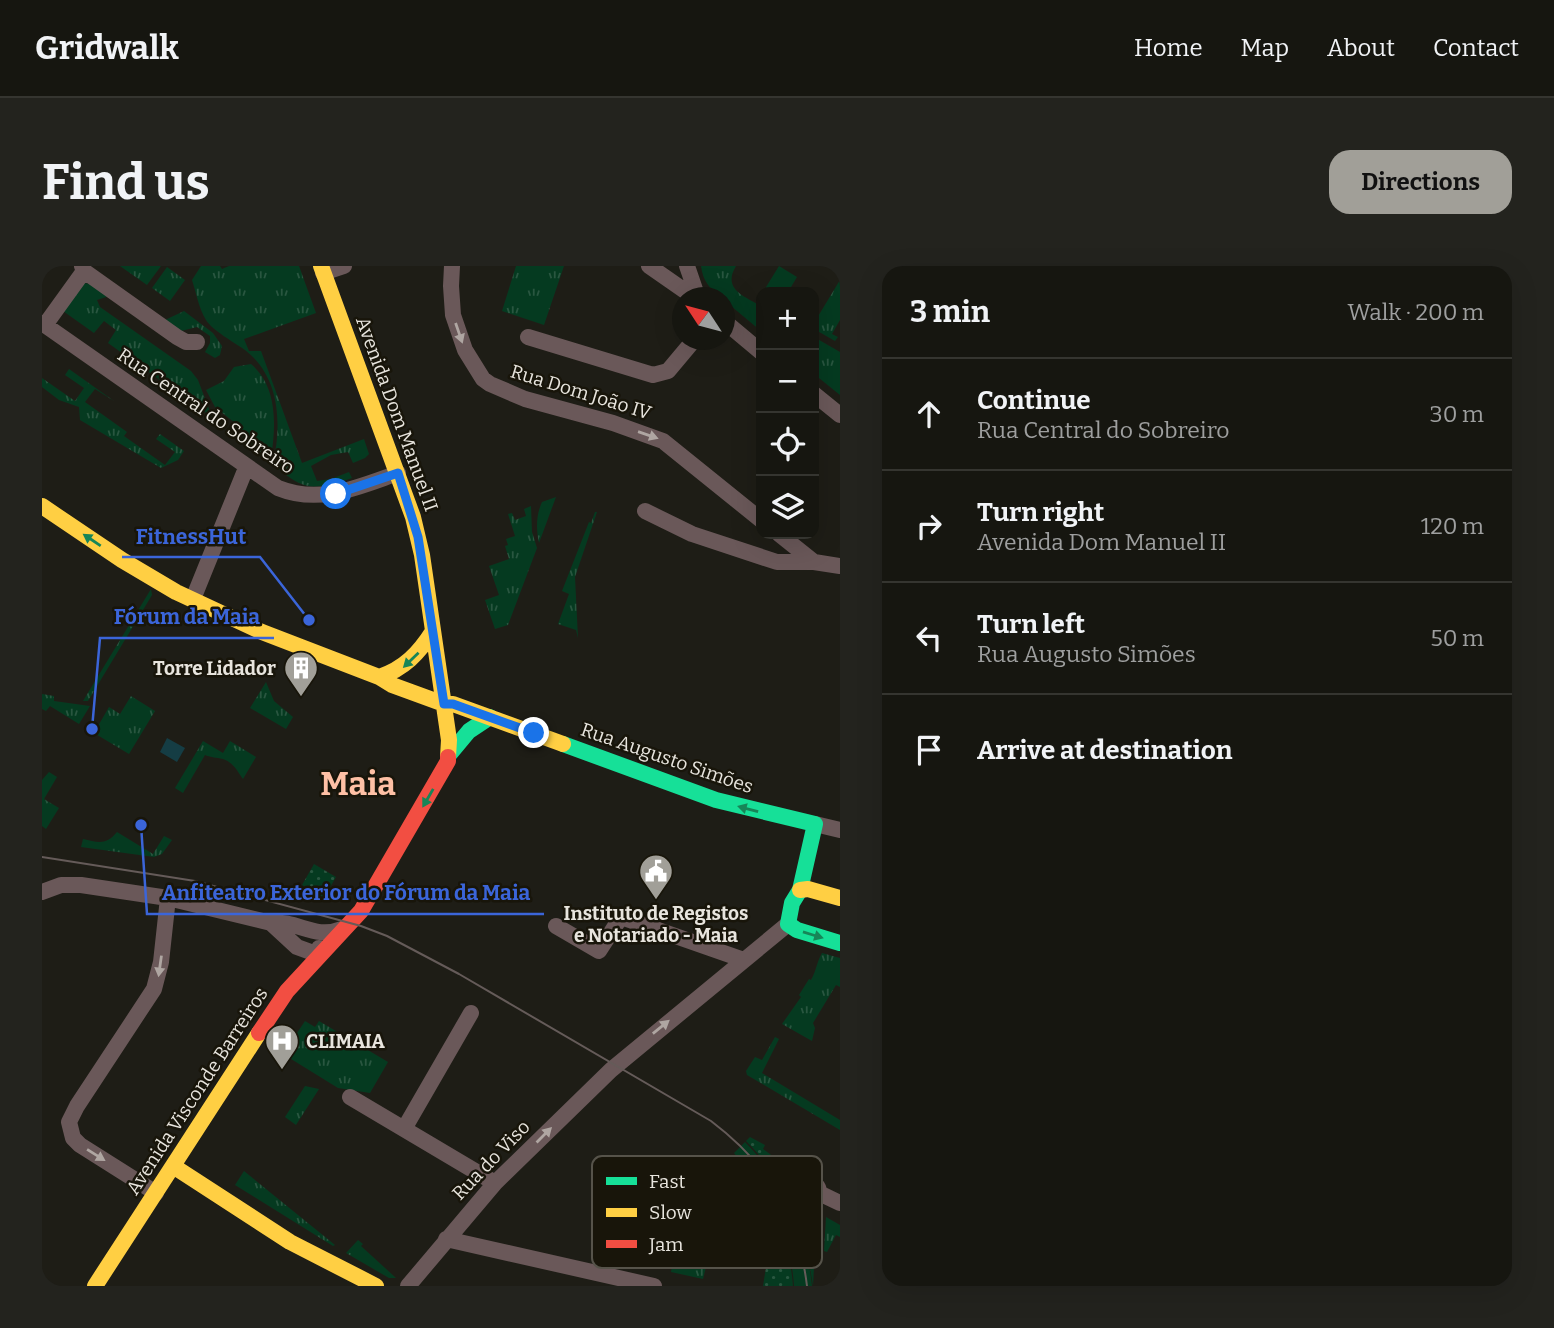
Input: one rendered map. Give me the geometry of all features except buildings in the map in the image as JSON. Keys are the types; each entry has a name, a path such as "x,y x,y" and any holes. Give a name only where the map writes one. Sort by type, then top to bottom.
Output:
{"main road":[{"name":"Avenida Dom Manuel II","path":"322,270 398,473 418,537 444,704 449,754"},
{"name":"Rua Augusto Simões","path":"42,506 119,558 193,599 290,643 379,677 392,685 490,717 716,800 815,824"},
{"path":"379,677 394,673 407,665 433,631"},
{"path":"449,754 469,732 490,717"},
{"name":"Avenida Visconde Barreiros","path":"95,1286 287,991 361,911 442,774 449,754"},
{"path":"815,824 800,890 792,903 788,924 804,933 840,943"},
{"path":"800,890 808,889 840,898"},
{"path":"173,1166 290,1242 376,1286"}],"street":[{"path":"322,270 344,266"},
{"name":"Rua Dom João IV","path":"452,266 453,315 465,350 489,384 525,399 663,440 756,516"},
{"path":"652,267 668,272 680,266"},
{"path":"687,266 693,287"},
{"path":"652,267 680,287"},
{"path":"44,324 83,269 177,337 186,342 197,342"},
{"name":"Rua Central do Sobreiro","path":"44,324 278,488 311,496 347,491 398,473"},
{"path":"735,330 759,350"},
{"path":"528,337 653,375 668,371 686,350"},
{"path":"819,398 840,415"},
{"path":"193,599 246,468"},
{"path":"645,511 692,534 778,562 814,562 840,566"},
{"path":"785,539 814,562"},
{"name":"Rua Augusto Simões","path":"815,824 840,830"},
{"path":"42,892 55,886 72,884 168,898 271,923 284,921 310,931 332,933 345,928"},
{"path":"156,1193 80,1145 73,1139 69,1122 154,989 161,962 168,898"},
{"path":"556,926 599,951 621,917 744,960"},
{"path":"271,923 306,951 320,955 317,938 310,931"},
{"name":"Rua do Viso","path":"408,1286 495,1183 611,1070 788,924"},
{"path":"287,991 295,970 294,947 290,940"},
{"path":"404,1129 471,1013"},
{"path":"350,1097 495,1183"},
{"path":"822,1194 840,1203"},
{"path":"446,1239 654,1286"}],"green space":[{"path":"120,266 161,266 147,285"},
{"path":"201,266 220,266 222,269 229,266 299,266 316,313 244,339 249,351 261,351 302,463 364,439 369,454 365,458 353,463 348,452 331,455 311,466 317,481 349,472 352,478 327,485 309,486 283,473 273,464 277,417 272,387 257,361 206,320 192,280"},
{"path":"516,266 564,266 544,325 502,311"},
{"path":"701,266 736,266 732,274 734,287 710,287 703,276"},
{"path":"779,266 797,277 791,287 766,287"},
{"path":"167,267 185,280 170,301 152,288"},
{"path":"840,280 840,320 832,334 838,337 835,341 819,332 819,315"},
{"path":"84,283 109,296 97,300 100,307 191,371 198,380 212,417 108,343 116,330 104,321 94,333 63,311"},
{"path":"735,288 756,303 756,327 735,309"},
{"path":"184,311 213,333 222,346 220,355 215,358 205,352 210,336 197,327 181,331 165,320"},
{"path":"819,340 840,352 840,395 819,378"},
{"path":"251,364 260,373 271,395 274,433 271,458 250,447 240,427 215,407 206,390 224,381 234,367"},
{"path":"69,369 114,401 95,389 85,402 127,432 124,436 165,465 175,452 156,439 160,434 184,451 178,460 161,468 80,420 79,407 59,400 42,387 42,378 75,401 84,388 65,375"},
{"path":"556,497 539,543 537,522 540,507 542,502"},
{"path":"531,506 532,532 537,548 508,625 495,629 485,600 499,595 489,566 509,559 506,539 515,536 508,514 512,513 515,520 526,516 524,509"},
{"path":"595,512 575,577 578,638 576,630 558,624 569,594 562,591"},
{"path":"151,589 152,595 88,701 83,701"},
{"path":"266,682 274,701 293,717 286,729 250,708"},
{"path":"42,694 54,696 54,701 90,706 79,724 50,706 46,711 42,709"},
{"path":"131,696 155,711 129,754 94,733 109,707 120,714"},
{"path":"203,741 223,753 230,741 256,757 243,779 227,760 205,755 183,793 175,788"},
{"path":"49,772 57,777 44,799 59,808 46,829 42,826 42,780"},
{"path":"117,832 153,854 164,836 172,840 162,854 154,857 81,847 83,839 105,841"},
{"path":"314,864 336,877 324,898 302,885"},
{"path":"822,953 840,958 840,987 836,985 813,1023 815,1028 812,1041 782,1024 801,997 799,995 809,979 811,980"},
{"path":"305,1021 315,1027 319,1021 388,1062 370,1093 338,1088 283,1054"},
{"path":"775,1037 779,1039 762,1073 840,1120 840,1130 747,1075 746,1071 755,1057 762,1060"},
{"path":"305,1086 319,1089 296,1125 285,1117"},
{"path":"750,1137 765,1145 763,1149 773,1156 760,1156 746,1141"},
{"path":"745,1142 758,1156 736,1156 734,1153"},
{"path":"244,1171 335,1245 235,1185"},
{"path":"826,1217 840,1225 840,1237 836,1235 827,1252 824,1251"},
{"path":"358,1240 363,1244 361,1246 396,1278 389,1278 346,1253"},
{"path":"672,1268 706,1268 703,1279 671,1272"},
{"path":"766,1268 791,1268 793,1286 763,1286"},
{"path":"792,1268 809,1268 812,1286 794,1286"},
{"path":"810,1268 814,1268 813,1286"}],"water":[{"path":"167,738 185,748 177,762 160,752"}],"tram line":[{"path":"42,857 195,881 361,926 387,936 459,974 711,1121 750,1156"},
{"path":"804,1268 807,1286"}],"traffic: fast":[{"path":"449,755 469,731 490,717"},
{"path":"563,744 716,800 815,824 800,890 792,903 788,924 797,930 840,943"}],"traffic: slow":[{"path":"321,266 413,517 422,555 449,740 448,757"},
{"path":"42,506 122,560 176,592 262,632 379,677 392,685 563,744"},
{"path":"379,677 396,670 410,659 433,631"},
{"path":"800,890 808,889 840,898"},
{"path":"95,1286 259,1033"},
{"path":"173,1166 290,1242 376,1286"}],"traffic: jam":[{"path":"259,1033 287,991 361,911 448,757"}],"place":[{"name":"FitnessHut","path":"309,620"},
{"name":"Torre Lidador","path":"301,698"},
{"name":"Fórum da Maia","path":"92,729"},
{"name":"Anfiteatro Exterior do Fórum da Maia","path":"141,825"},
{"name":"Instituto de Registos e Notariado - Maia","path":"656,901"},
{"name":"CLIMAIA","path":"282,1071"}],"district":[{"name":"Maia","path":"358,784"}],"route":[{"path":"336,494 398,473 418,537 444,704 453,704 534,733"}]}
